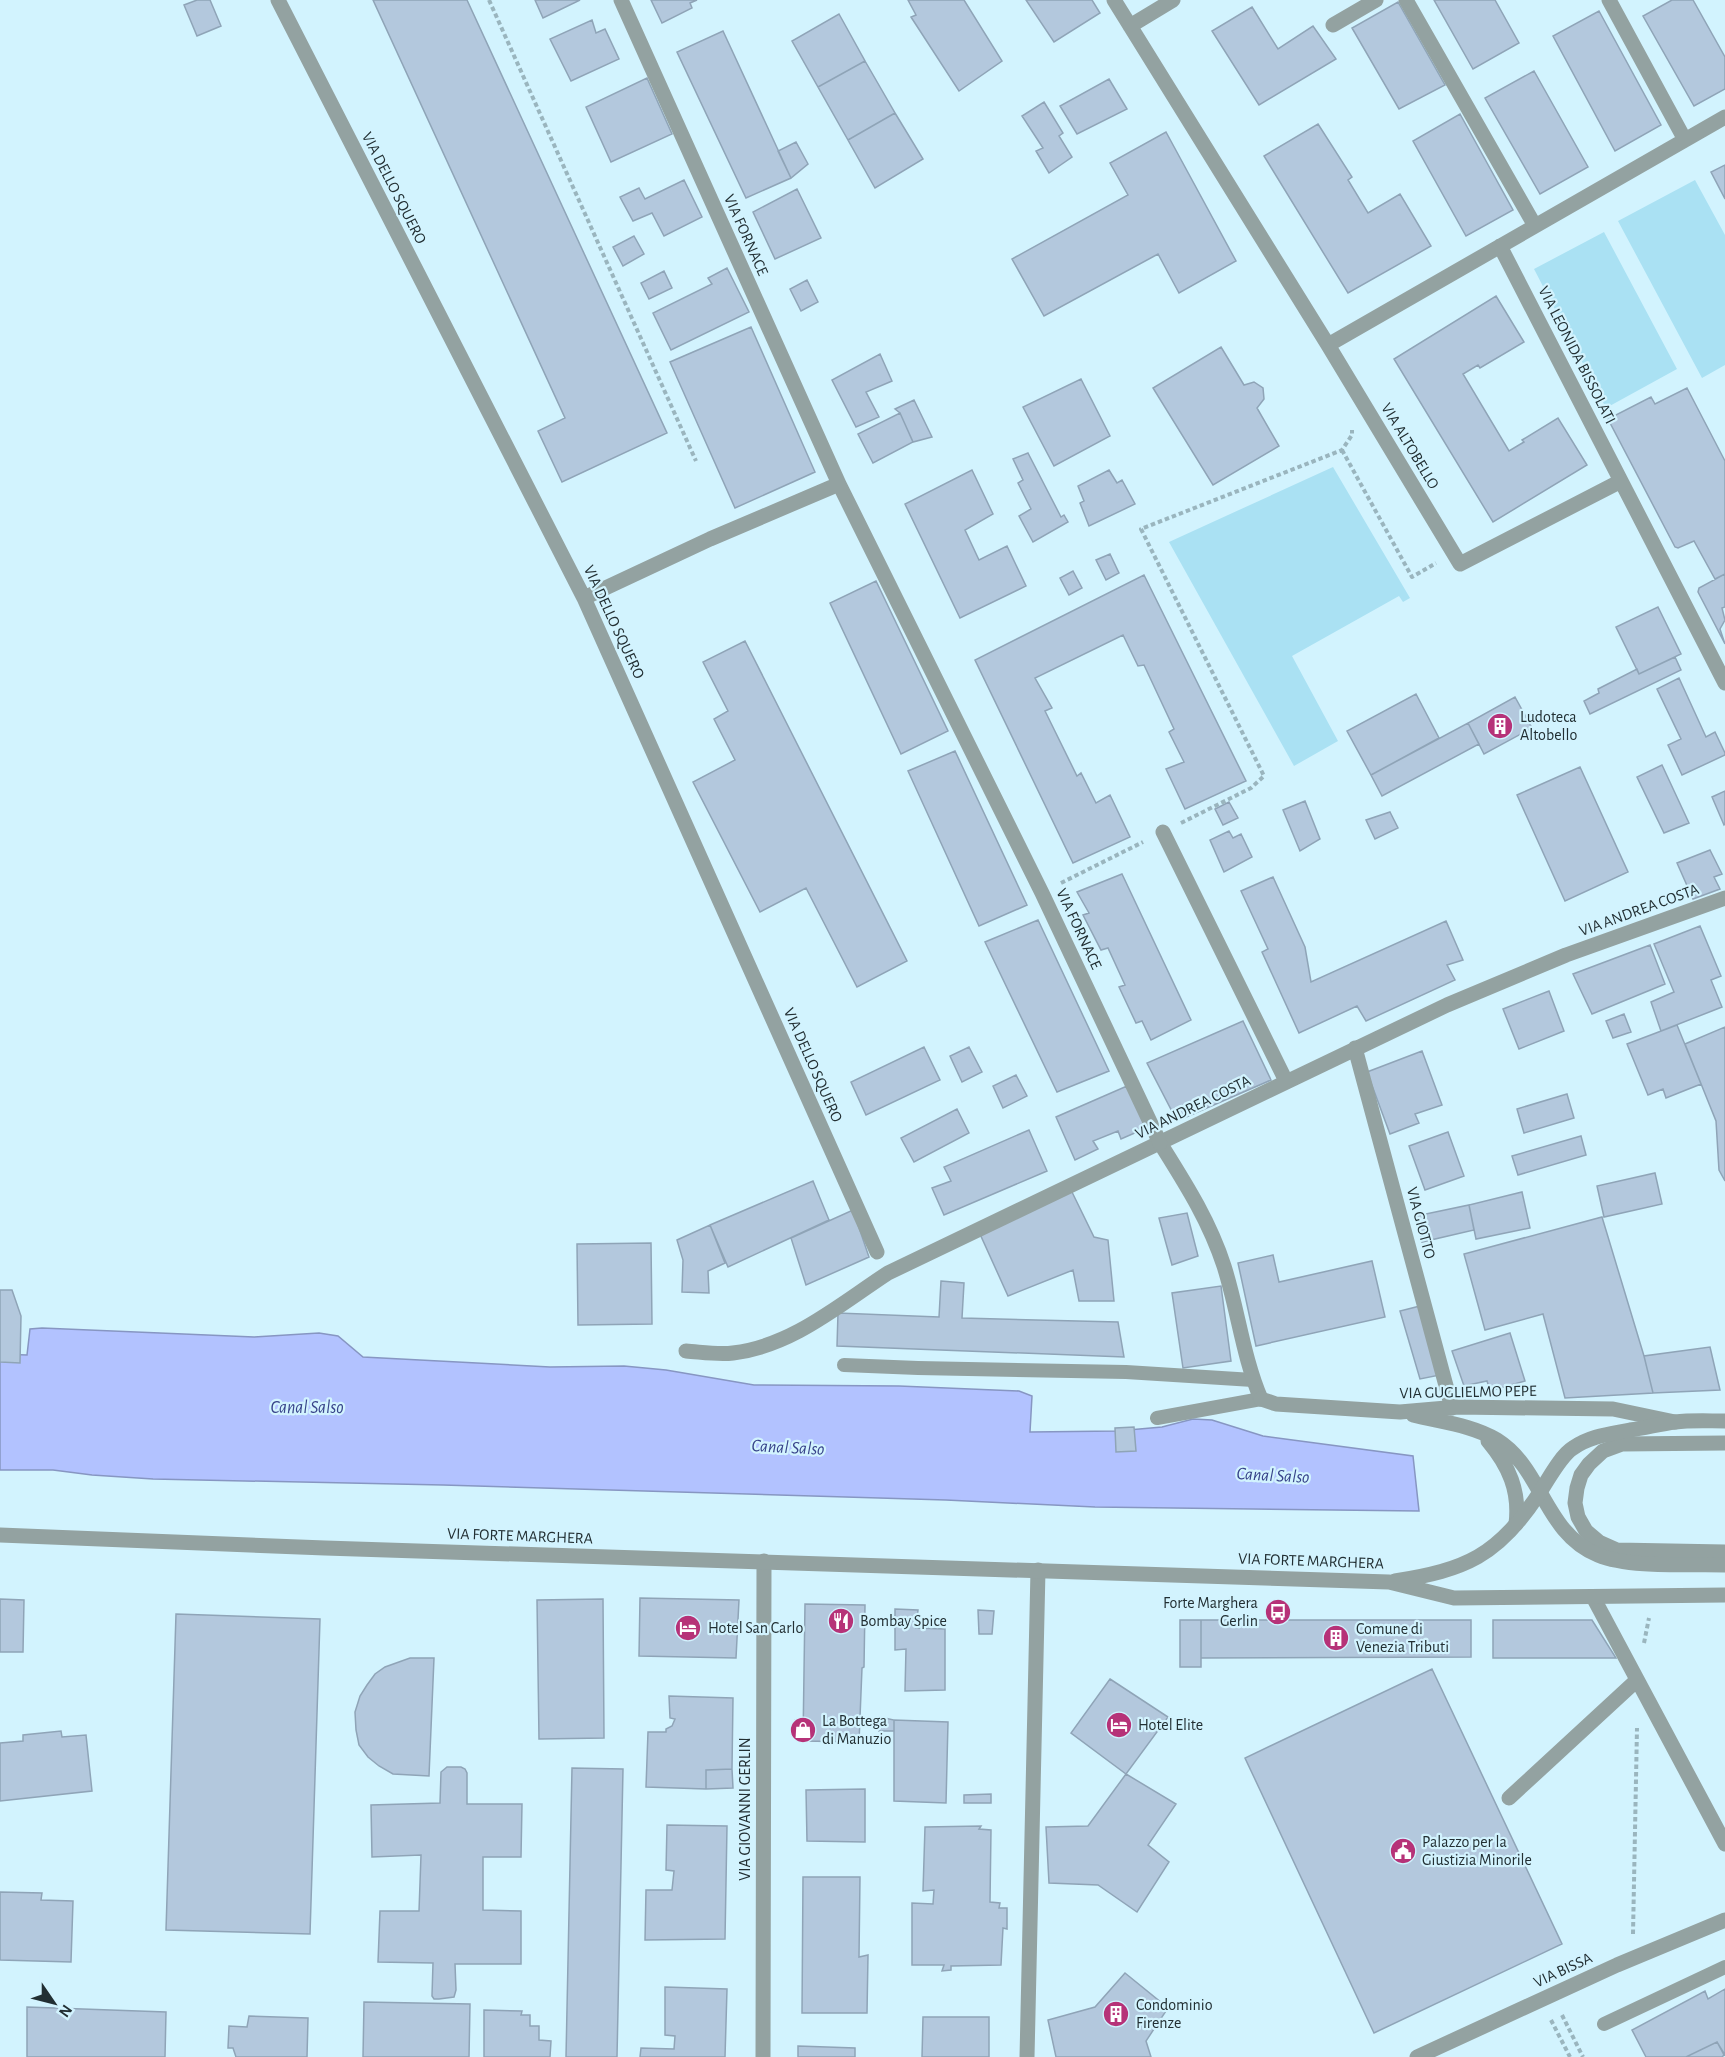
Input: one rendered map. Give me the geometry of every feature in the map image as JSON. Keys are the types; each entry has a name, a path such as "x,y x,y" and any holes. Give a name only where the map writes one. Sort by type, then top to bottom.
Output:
{"street":[{"name":"VIA DELLO SQUERO","path":"278,0 584,598 888,1273"},
{"name":"VIA FORNACE","path":"621,0 838,484 1036,883 1160,1143 1201,1209 1224,1266 1253,1380 1261,1399"},
{"name":"VIA ALTOBELLO","path":"1114,0 1454,553"},
{"path":"1130,26 1173,0"},
{"path":"1333,25 1376,0"},
{"path":"1406,0 1535,226"},
{"path":"1609,0 1685,140"},
{"path":"1328,345 1725,117"},
{"name":"VIA LEONIDA BISSOLATI","path":"1500,246 1621,481"},
{"path":"1454,553 1460,564 1621,481 1725,684"},
{"path":"584,598 710,539 838,484"},
{"path":"1163,832 1286,1082"},
{"name":"VIA ANDREA COSTA","path":"686,1351 732,1353 776,1343 808,1327 888,1273 1355,1048 1447,1005 1566,955 1725,898"},
{"name":"VIA GIOTTO","path":"1355,1048 1452,1408"},
{"name":"VIA GUGLIELMO PEPE","path":"1261,1399 1276,1404 1400,1412 1452,1408 1613,1409 1675,1422"},
{"path":"1400,1412 1471,1429 1497,1440 1516,1457 1531,1476 1551,1515 1564,1532 1586,1550 1622,1562 1725,1565"},
{"name":"VIA GUGLIELMO PEPE","path":"1389,1582 1435,1575 1465,1564 1485,1553 1508,1534 1572,1448 1601,1434 1675,1422 1725,1421"},
{"path":"1471,1429 1488,1441 1509,1471 1518,1506 1516,1524"},
{"path":"1725,1443 1622,1444 1603,1451 1581,1475 1576,1488 1575,1503 1578,1517 1586,1531 1599,1542 1617,1550 1725,1552"},
{"name":"VIA FORTE MARGHERA","path":"0,1535 1389,1582 1454,1599 1725,1595"},
{"name":"VIA GIOVANNI GERLIN","path":"763,2057 764,1561"},
{"path":"1027,2057 1038,1570"},
{"path":"1593,1597 1725,1844"},
{"path":"1509,1798 1637,1680"},
{"name":"VIA BISSA","path":"1417,2057 1632,1959 1725,1920"}],"lane":[{"path":"844,1365 1126,1372 1253,1380"},
{"path":"1157,1418 1261,1399"},
{"path":"1604,2024 1725,1967"}],"path":[{"path":"489,0 696,461"},
{"path":"1251,788 1264,776 1141,529 1342,450 1352,435 1351,421"},
{"path":"1342,450 1412,577 1454,553"},
{"path":"1632,1959 1636,1726"},
{"path":"1546,1998 1570,2057"},
{"path":"1546,1998 1583,2057"}],"shaded area":[{"path":"1695,180 1725,235 1725,365 1702,378 1618,221"},
{"path":"1604,232 1677,369 1606,408 1534,269"},
{"path":"1333,467 1410,598 1403,602 1399,596 1292,656 1338,741 1294,766 1169,542"}],"water":[{"name":"Canal Salso","path":"30,1329 254,1337 319,1333 338,1336 363,1357 550,1367 624,1366 666,1370 754,1385 899,1386 1019,1391 1032,1396 1030,1432 1117,1431 1162,1427 1193,1419 1212,1420 1263,1436 1413,1456 1419,1511 1095,1507 946,1500 443,1485 153,1479 53,1470 0,1470 0,1354 27,1355"}],"building":[{"path":"197,0 210,0 221,26 197,36 184,5"},
{"path":"373,0 467,0 667,433 562,482 538,431 565,418"},
{"path":"535,0 580,0 543,18"},
{"path":"651,0 697,0 690,3 692,8 662,23"},
{"path":"908,0 964,0 1002,61 959,91 911,17 916,15"},
{"path":"1026,0 1092,0 1100,13 1054,42"},
{"path":"1434,0 1495,0 1519,43 1473,69"},
{"path":"1672,0 1693,0 1725,57 1725,89 1694,106 1643,16"},
{"path":"1398,2 1445,85 1399,109 1352,28"},
{"path":"1252,7 1278,49 1313,26 1336,59 1259,105 1212,31"},
{"path":"1599,11 1661,125 1615,151 1553,36"},
{"path":"839,14 865,61 818,87 792,41"},
{"path":"592,20 596,33 605,29 619,59 571,81 550,39"},
{"path":"723,31 791,178 746,198 677,52"},
{"path":"865,61 895,113 848,140 818,87"},
{"path":"1534,71 1588,167 1540,194 1485,98"},
{"path":"647,78 672,134 611,162 586,107"},
{"path":"1109,79 1127,109 1077,134 1060,106"},
{"path":"1044,102 1063,133 1059,136 1072,157 1049,173 1036,151 1043,148 1022,116"},
{"path":"895,113 923,159 875,188 848,140"},
{"path":"1460,114 1513,210 1466,236 1413,141"},
{"path":"1318,124 1352,177 1348,180 1368,213 1400,194 1431,246 1348,293 1264,156"},
{"path":"1166,132 1236,261 1179,293 1158,254 1044,316 1012,259 1128,195 1110,163"},
{"path":"796,142 808,164 791,178 778,151"},
{"path":"1725,165 1725,199 1711,172"},
{"path":"684,180 702,217 664,236 652,213 633,221 620,197 639,188 645,199"},
{"path":"797,189 821,238 775,259 753,212"},
{"path":"634,236 644,254 623,266 613,247"},
{"path":"727,268 749,312 671,350 653,313 712,284 708,278"},
{"path":"664,271 672,288 649,299 641,283"},
{"path":"807,280 818,302 801,311 790,289"},
{"path":"1496,296 1524,342 1480,368 1478,365 1463,374 1509,451 1524,442 1522,440 1558,418 1587,465 1493,522 1394,359"},
{"path":"751,327 815,472 735,508 670,362"},
{"path":"1221,347 1244,385 1254,382 1263,388 1264,399 1257,408 1279,446 1213,485 1153,388"},
{"path":"880,354 892,381 866,392 879,417 856,427 832,380"},
{"path":"1081,379 1110,436 1054,466 1023,407"},
{"path":"1687,388 1725,461 1725,574 1715,579 1694,541 1678,548 1675,547 1608,419 1651,397 1655,404"},
{"path":"914,400 932,437 913,442 900,413 895,409"},
{"path":"900,413 913,442 873,463 858,434"},
{"path":"1028,453 1061,517 1064,515 1068,522 1033,542 1019,516 1031,509 1018,483 1023,480 1013,459"},
{"path":"972,470 993,514 965,530 979,560 1007,546 1026,586 960,618 905,504"},
{"path":"1109,470 1117,483 1122,480 1135,504 1089,526 1080,503 1084,501 1078,486"},
{"path":"1110,554 1119,573 1106,580 1096,560"},
{"path":"1073,571 1082,588 1069,595 1060,578"},
{"path":"1725,574 1725,607 1722,608 1725,620 1720,629 1725,644 1698,592 1699,588"},
{"path":"1144,575 1246,781 1185,809 1166,769 1184,762 1169,732 1174,729 1144,665 1138,666 1123,635 1035,678 1052,708 1045,711 1077,776 1081,773 1096,803 1110,795 1130,837 1073,863 975,660"},
{"path":"876,581 948,731 901,754 830,603"},
{"path":"1658,607 1681,654 1639,674 1616,627"},
{"path":"745,641 907,961 857,987 806,888 760,912 693,782 735,760 714,719 728,711 703,662"},
{"path":"1675,657 1681,670 1590,714 1584,701 1599,693 1598,689 1637,669 1639,674"},
{"path":"1679,678 1706,737 1715,732 1725,753 1682,775 1668,745 1681,739 1657,689"},
{"path":"1416,694 1439,738 1371,775 1347,731"},
{"name":"Ludoteca Altobello","path":"1515,697 1532,728 1484,754 1468,723"},
{"path":"1468,723 1479,744 1382,796 1371,775"},
{"path":"955,751 1027,905 979,926 908,771"},
{"path":"1662,765 1689,823 1664,833 1637,777"},
{"path":"1580,767 1628,872 1565,901 1517,795"},
{"path":"1725,791 1725,824 1724,825 1712,797"},
{"path":"1305,801 1320,839 1300,851 1283,810"},
{"path":"1229,802 1238,818 1223,825 1215,809"},
{"path":"1390,812 1398,828 1375,839 1366,820"},
{"path":"1229,831 1233,838 1241,834 1252,857 1224,872 1210,840"},
{"path":"1710,850 1722,874 1714,877 1720,889 1693,899 1677,863"},
{"path":"1122,874 1191,1020 1151,1040 1142,1021 1136,1023 1119,987 1125,985 1108,948 1101,950 1083,915 1089,913 1077,892"},
{"path":"1273,877 1305,947 1311,982 1446,921 1463,960 1447,965 1455,980 1366,1021 1357,1006 1299,1033 1262,952 1268,949 1241,891"},
{"path":"1038,920 1109,1071 1057,1092 985,942"},
{"path":"1700,926 1721,976 1711,980 1722,1007 1661,1031 1651,1002 1674,992 1654,944"},
{"path":"1650,945 1665,984 1592,1014 1573,974"},
{"path":"1549,991 1564,1031 1519,1049 1503,1009"},
{"path":"1624,1014 1631,1032 1613,1038 1606,1021"},
{"path":"1243,1021 1271,1080 1177,1121 1147,1063"},
{"path":"1677,1025 1701,1084 1666,1098 1663,1089 1648,1095 1627,1044"},
{"path":"1725,1027 1725,1181 1719,1170 1716,1121 1685,1044"},
{"path":"924,1047 940,1080 866,1115 851,1082"},
{"path":"969,1047 982,1072 962,1082 950,1056"},
{"path":"1422,1051 1442,1105 1415,1114 1419,1123 1390,1134 1367,1072"},
{"path":"1016,1075 1027,1096 1003,1108 993,1086"},
{"path":"1127,1086 1146,1128 1121,1139 1118,1131 1093,1141 1098,1149 1075,1160 1056,1117"},
{"path":"1567,1094 1574,1118 1524,1133 1517,1109"},
{"path":"957,1109 969,1133 914,1162 901,1138"},
{"path":"1029,1130 1047,1171 944,1215 932,1188 951,1181 944,1167"},
{"path":"1448,1132 1464,1176 1425,1190 1409,1146"},
{"path":"1581,1136 1586,1155 1518,1175 1512,1156"},
{"path":"1655,1173 1662,1204 1604,1217 1597,1186"},
{"path":"813,1181 829,1220 728,1267 710,1225"},
{"path":"1071,1190 1094,1237 1108,1240 1114,1301 1079,1301 1073,1270 1008,1296 980,1234"},
{"path":"1522,1192 1530,1228 1476,1239 1469,1205"},
{"path":"1469,1205 1474,1230 1422,1242 1416,1216"},
{"path":"853,1210 869,1257 806,1285 791,1238"},
{"path":"1187,1213 1198,1256 1172,1265 1159,1218"},
{"path":"1602,1217 1653,1393 1565,1398 1543,1314 1485,1330 1464,1254"},
{"path":"710,1225 725,1263 708,1271 709,1293 682,1292 683,1260 677,1240"},
{"path":"651,1243 652,1324 578,1325 577,1244"},
{"path":"1273,1255 1279,1282 1372,1261 1385,1317 1256,1346 1238,1263"},
{"path":"941,1281 964,1283 962,1318 1118,1322 1124,1357 837,1346 838,1313 939,1317"},
{"path":"1221,1286 1231,1361 1183,1368 1172,1293"},
{"path":"0,1290 12,1290 21,1316 20,1363 0,1362"},
{"path":"1420,1306 1440,1375 1420,1379 1400,1311"},
{"path":"1510,1333 1525,1381 1490,1391 1487,1381 1464,1386 1452,1351"},
{"path":"1710,1347 1720,1390 1653,1393 1644,1356"},
{"path":"1134,1427 1136,1451 1116,1452 1115,1428"},
{"name":"Hotel San Carlo","path":"640,1598 739,1600 736,1658 639,1656"},
{"path":"0,1599 24,1600 23,1652 0,1652"},
{"path":"603,1599 604,1738 539,1739 537,1600"},
{"path":"805,1604 865,1605 859,1742 803,1741"},
{"path":"895,1609 918,1610 916,1628 945,1629 945,1690 905,1691 906,1649 895,1650"},
{"path":"978,1610 994,1611 992,1634 979,1634"},
{"path":"176,1614 320,1619 310,1934 166,1930"},
{"path":"1180,1620 1201,1620 1201,1667 1180,1667"},
{"name":"Comune di Venezia Tributi","path":"1201,1620 1471,1620 1471,1657 1201,1658"},
{"path":"1493,1620 1592,1620 1616,1658 1493,1658"},
{"path":"410,1658 434,1658 429,1776 393,1774 379,1766 359,1745 356,1730 355,1712 360,1696 375,1674 385,1667"},
{"name":"Palazzo per la Giustizia Minorile","path":"1432,1669 1562,1944 1374,2033 1245,1758"},
{"name":"Hotel Elite","path":"1110,1679 1168,1717 1126,1774 1071,1733"},
{"path":"669,1696 733,1698 732,1769 706,1770 706,1789 646,1787 648,1732 666,1732 666,1729 672,1726 675,1719 670,1718"},
{"path":"880,1717 894,1720 894,1731 879,1731"},
{"path":"894,1720 948,1722 946,1803 894,1801"},
{"path":"61,1731 62,1737 86,1735 92,1791 0,1801 0,1743 23,1741 23,1735"},
{"path":"447,1767 465,1769 467,1804 522,1804 521,1857 483,1857 483,1910 521,1911 521,1964 455,1964 454,1997 434,1999 432,1996 433,1963 378,1962 380,1911 419,1911 421,1855 372,1857 371,1805 440,1803 441,1772"},
{"path":"572,1768 623,1769 617,2057 566,2057"},
{"path":"732,1769 733,1788 706,1789 706,1770"},
{"name":"Hotel Elite","path":"1126,1774 1176,1804 1148,1845 1169,1862 1137,1912 1098,1885 1049,1883 1046,1827 1088,1826"},
{"path":"865,1789 865,1842 807,1841 806,1790"},
{"path":"991,1794 991,1803 964,1803 964,1795"},
{"path":"667,1825 727,1826 725,1939 645,1940 646,1890 672,1890 674,1871 666,1870"},
{"path":"981,1826 979,1829 991,1830 990,1902 1000,1903 999,1908 1007,1908 1007,1929 1003,1928 1001,1965 951,1966 951,1970 942,1971 944,1965 912,1965 912,1903 933,1904 934,1890 923,1891 925,1827"},
{"path":"803,1877 860,1877 859,1957 868,1955 867,2013 802,2013"},
{"path":"0,1892 42,1893 41,1900 73,1901 71,1962 0,1960"},
{"name":"Condominio Firenze","path":"1125,1973 1168,2008 1146,2041 1151,2057 1056,2057 1048,2020 1095,2007"},
{"path":"665,1987 727,1989 725,2057 640,2057 641,2048 674,2049 675,2036 665,2035"},
{"path":"1725,1989 1725,2055 1717,2042 1686,2057 1646,2057 1632,2030 1705,1991 1708,1999"},
{"path":"364,2002 470,2004 469,2057 363,2057"},
{"path":"27,2007 166,2012 165,2057 27,2057"},
{"path":"484,2010 522,2011 521,2015 530,2015 530,2026 539,2026 539,2040 551,2041 550,2057 484,2057"},
{"path":"249,2016 308,2018 307,2057 236,2057 233,2048 228,2048 229,2026 247,2027"},
{"path":"923,2017 989,2017 989,2057 922,2057"},
{"path":"1717,2042 1724,2055 1722,2057 1686,2057"},
{"path":"798,2046 855,2048 855,2057 798,2057"}],"place":[{"name":"Ludoteca Altobello","path":"1500,726"},
{"name":"Forte Marghera Gerlin","path":"1278,1612"},
{"name":"Bombay Spice","path":"841,1621"},
{"name":"Hotel San Carlo","path":"688,1628"},
{"name":"Comune di Venezia Tributi","path":"1336,1638"},
{"name":"Hotel Elite","path":"1119,1725"},
{"name":"La Bottega di Manuzio","path":"803,1730"},
{"name":"Palazzo per la Giustizia Minorile","path":"1403,1851"},
{"name":"Condominio Firenze","path":"1116,2014"}]}
